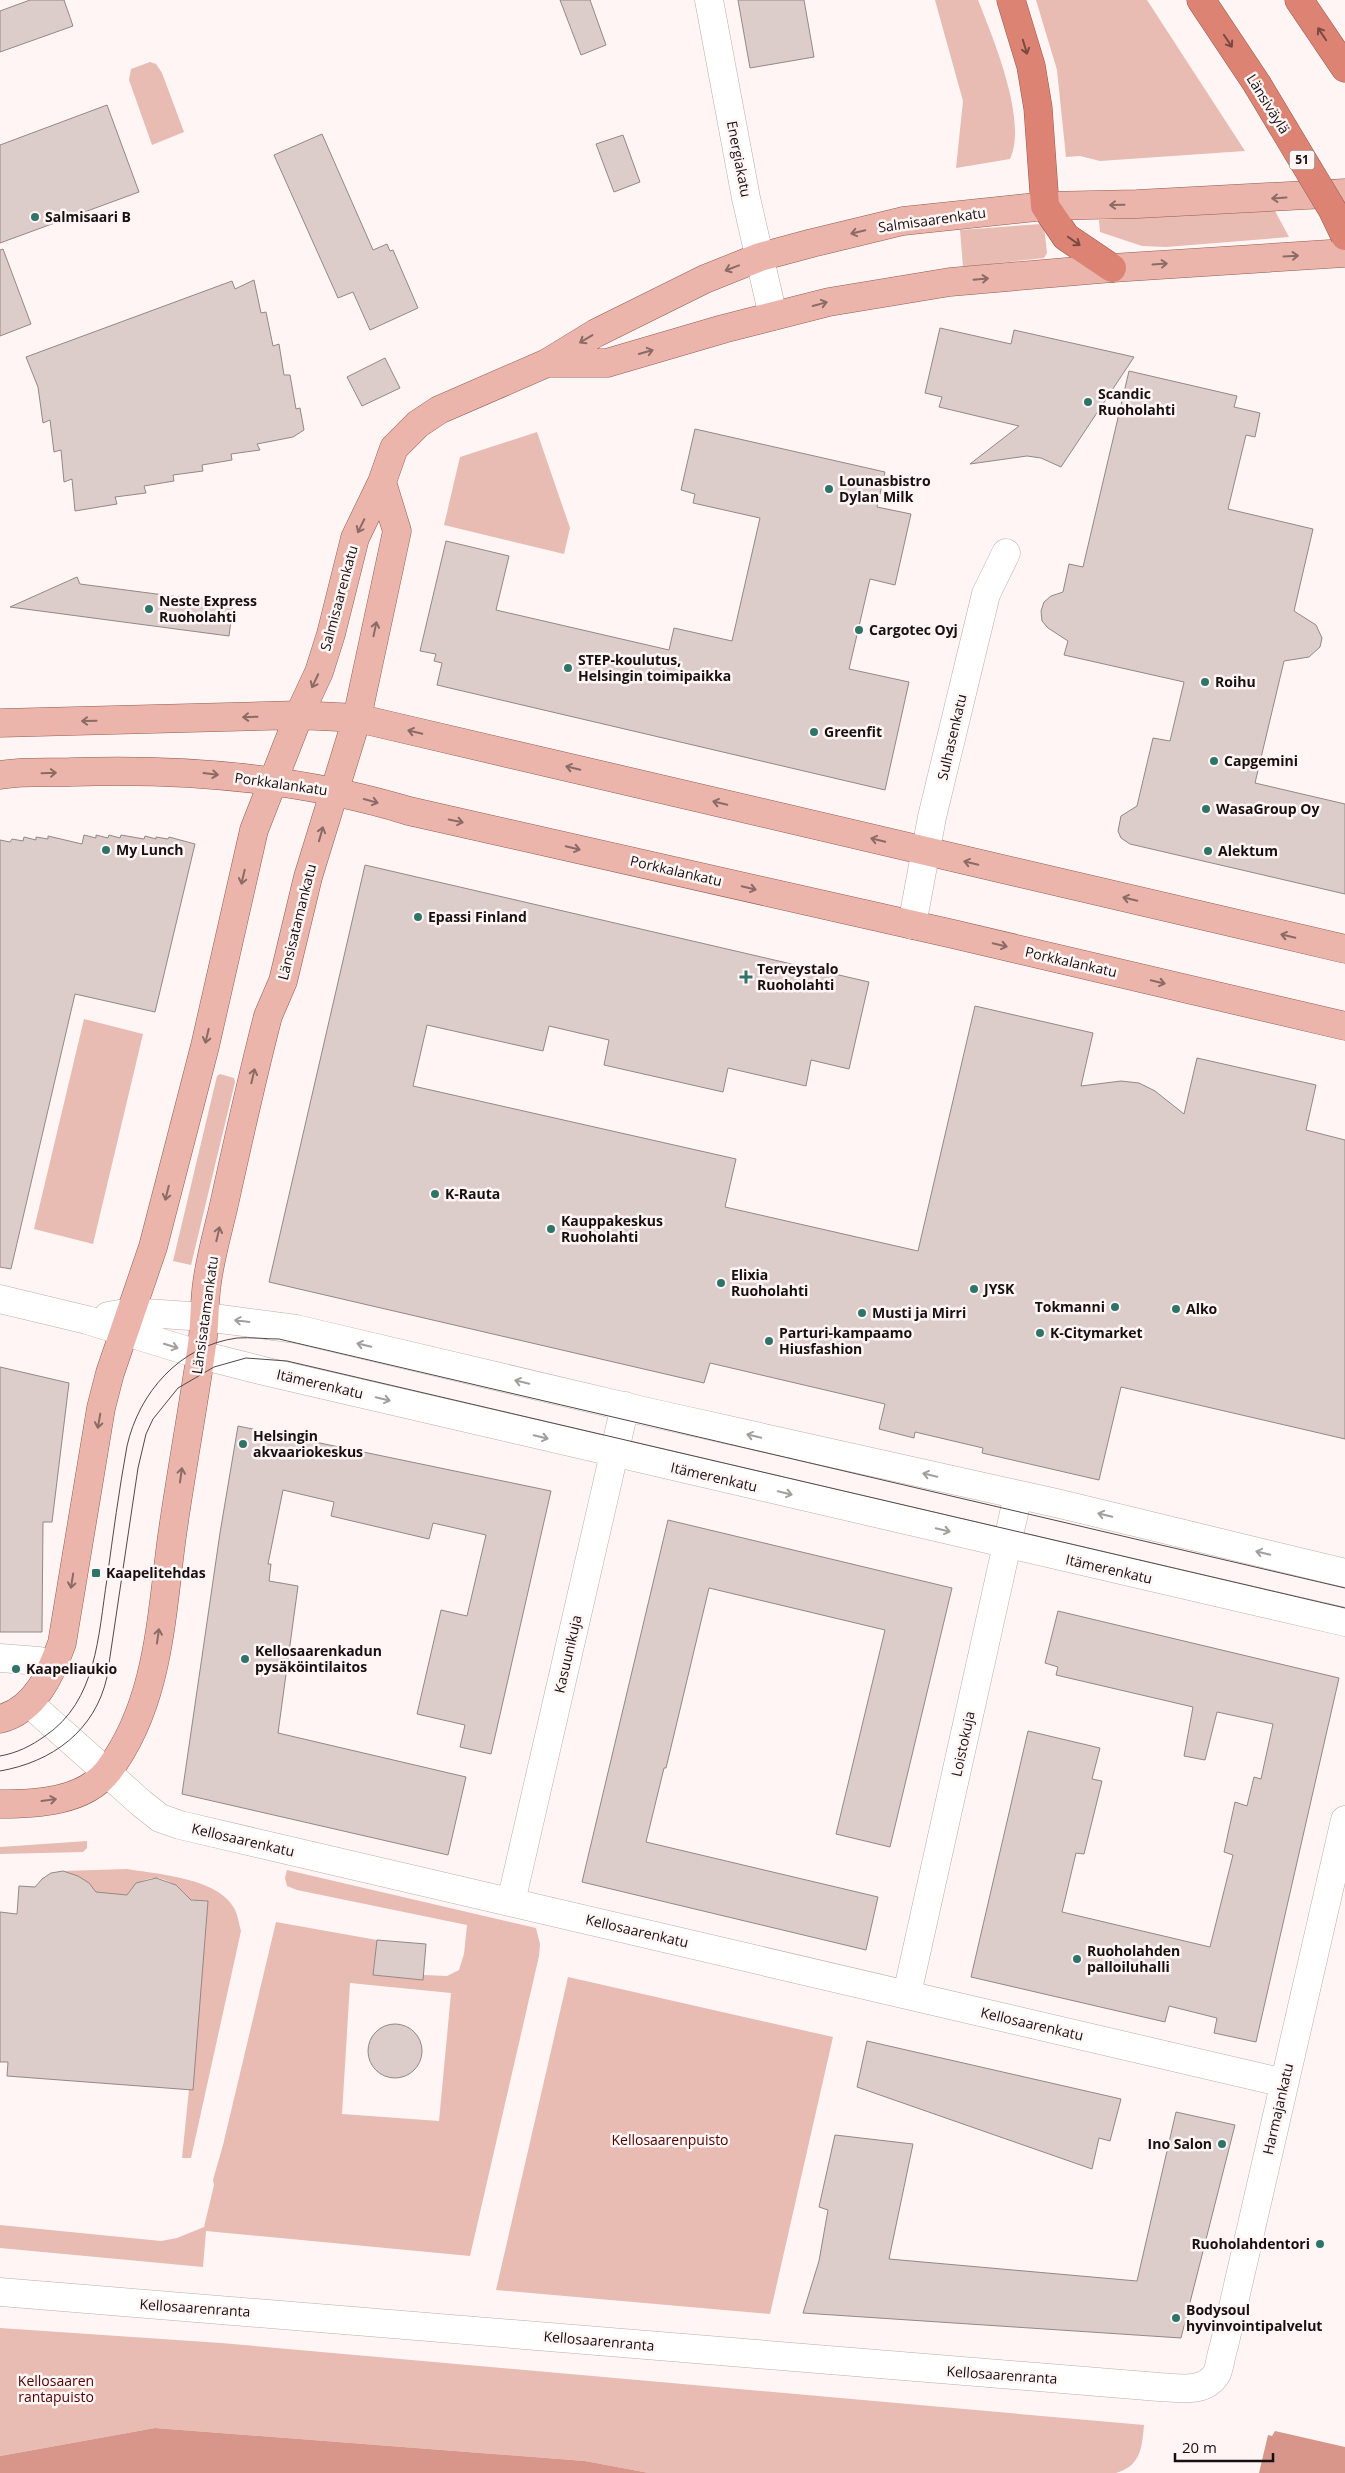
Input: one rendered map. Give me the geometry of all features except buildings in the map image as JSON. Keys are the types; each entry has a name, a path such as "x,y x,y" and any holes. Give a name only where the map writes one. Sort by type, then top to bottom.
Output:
{"highway":[{"path":"1011,0 1031,66 1037,100 1044,206 1066,237 1112,268"},
{"name":"Länsiväylä","path":"1200,0 1257,84 1332,209 1345,236"},
{"path":"1299,0 1345,68"}],"main road":[{"name":"Salmisaarenkatu","path":"299,715 319,672 331,634 355,538 382,482 394,448 418,424 439,410 547,363 596,333 705,278 760,257 903,221 1044,206 1166,203 1345,193"},
{"name":"Salmisaarenkatu","path":"547,363 607,363 829,302 950,282 1112,268 1345,253"},
{"path":"356,718 397,531 382,482"},
{"path":"0,1719 8,1717 30,1703 52,1670 62,1643 101,1408 153,1247 205,1046 254,830 299,715"},
{"path":"0,723 299,715 356,718 1345,949"},
{"name":"Länsisatamankatu","path":"0,1804 22,1804 74,1795 92,1785 106,1773 136,1725 151,1685 185,1444 201,1355 207,1283 268,1016 283,981 308,877 356,718"},
{"name":"Porkkalankatu","path":"0,775 104,771 203,773 333,791 408,811 912,925 1345,1026"}],"street":[{"name":"Energiakatu","path":"708,0 746,198 773,316"},
{"name":"Sulhasenkatu","path":"912,925 926,852 986,594 1006,553"},
{"name":"Itämerenkatu","path":"0,1298 87,1320 128,1322 205,1317 296,1329 652,1413 1018,1495"},
{"name":"Itämerenkatu","path":"128,1322 201,1355 613,1454 1345,1622"},
{"name":"Kasuunikuja","path":"511,1902 625,1406"},
{"name":"Loistokuja","path":"907,1994 1018,1495"},
{"path":"1018,1495 1345,1573"},
{"path":"0,1658 39,1661"},
{"name":"Kellosaarenkatu","path":"30,1703 106,1773 160,1818 180,1825 1284,2082"},
{"name":"Harmajankatu","path":"1198,2388 1206,2385 1217,2373 1345,1820"},
{"name":"Kellosaarenranta","path":"0,2292 470,2329 773,2357 1198,2388"}],"green space":[{"path":"935,0 978,0 999,57 1012,102 1015,123 1014,143 1010,159 956,168 963,101"},
{"path":"1036,0 1147,0 1245,151 1100,161 1080,156 1066,157 1057,70"},
{"path":"150,62 156,64 162,73 184,132 152,145 129,80 131,69"},
{"path":"1274,209 1289,237 1166,247 1142,246 1100,232 1099,220"},
{"path":"1041,224 1044,226 1047,253 1044,258 963,267 960,230"},
{"path":"537,432 570,528 564,554 444,525 460,457"},
{"path":"84,1019 143,1034 93,1244 34,1229"},
{"path":"220,1074 234,1078 235,1082 191,1265 173,1261 217,1076"},
{"path":"87,1841 87,1848 83,1852 0,1854 0,1847"},
{"path":"127,1869 186,1879 215,1890 226,1898 234,1908 241,1931 191,2158 182,2158 208,1902 188,1899 174,1885 158,1878 142,1881 127,1895 96,1892 82,1879 63,1871"},
{"path":"287,1870 536,1928 540,1944 539,1956 470,2256 206,2231 203,2267 0,2248 0,2225 161,2241 177,2238 204,2227 214,2185 213,2180 276,1922 377,1940 374,1975 422,1980 423,1975 447,1976 459,1970 464,1954 467,1925 297,1890 287,1886 285,1878","holes":["350,1983 451,1993 439,2121 342,2114"]},
{"name":"Kellosaarenpuisto","path":"568,1977 833,2037 770,2314 496,2290"},
{"name":"Kellosaaren rantapuisto","path":"0,2328 221,2343 1144,2425 1139,2455 1131,2466 1116,2473 649,2473 585,2461 155,2428 0,2456"}],"shaded area":[{"path":"155,2428 585,2461 649,2473 0,2473 0,2456"},
{"path":"1275,2431 1345,2447 1345,2473 1259,2473 1268,2435 1272,2436"}],"tram line":[{"path":"0,1756 24,1749 45,1736 62,1722 75,1705 85,1686 92,1666 101,1623 127,1446 141,1408 165,1375 180,1362 197,1351 216,1343 237,1338 279,1339 1345,1588"},
{"path":"0,1771 19,1767 54,1752 82,1728 93,1713 107,1677 138,1468 146,1434 153,1419 178,1388 214,1367 246,1358 287,1361 1345,1608"}],"place":[{"name":"Salmisaari B","path":"35,217"},
{"name":"Scandic Ruoholahti","path":"1088,402"},
{"name":"Lounasbistro Dylan Milk","path":"829,489"},
{"name":"Neste Express Ruoholahti","path":"149,609"},
{"name":"Cargotec Oyj","path":"859,630"},
{"name":"STEP-koulutus, Helsingin toimipaikka","path":"568,668"},
{"name":"Roihu","path":"1205,682"},
{"name":"Greenfit","path":"814,732"},
{"name":"Capgemini","path":"1214,761"},
{"name":"WasaGroup Oy","path":"1206,809"},
{"name":"My Lunch","path":"106,850"},
{"name":"Alektum","path":"1208,851"},
{"name":"Epassi Finland","path":"418,917"},
{"name":"Terveystalo Ruoholahti","path":"746,977"},
{"name":"K-Rauta","path":"435,1194"},
{"name":"Kauppakeskus Ruoholahti","path":"551,1229"},
{"name":"Elixia Ruoholahti","path":"721,1283"},
{"name":"JYSK","path":"974,1289"},
{"name":"Tokmanni","path":"1115,1307"},
{"name":"Alko","path":"1176,1309"},
{"name":"Musti ja Mirri","path":"862,1313"},
{"name":"K-Citymarket","path":"1040,1333"},
{"name":"Parturi-kampaamo Hiusfashion","path":"769,1341"},
{"name":"Helsingin akvaariokeskus","path":"243,1444"},
{"name":"Kaapelitehdas","path":"96,1573"},
{"name":"Kellosaarenkadun pysäköintilaitos","path":"245,1659"},
{"name":"Kaapeliaukio","path":"16,1669"},
{"name":"Ruoholahden palloiluhalli","path":"1077,1959"},
{"name":"Ino Salon","path":"1222,2144"},
{"name":"Ruoholahdentori","path":"1320,2244"},
{"name":"Bodysoul hyvinvointipalvelut","path":"1176,2318"}]}
